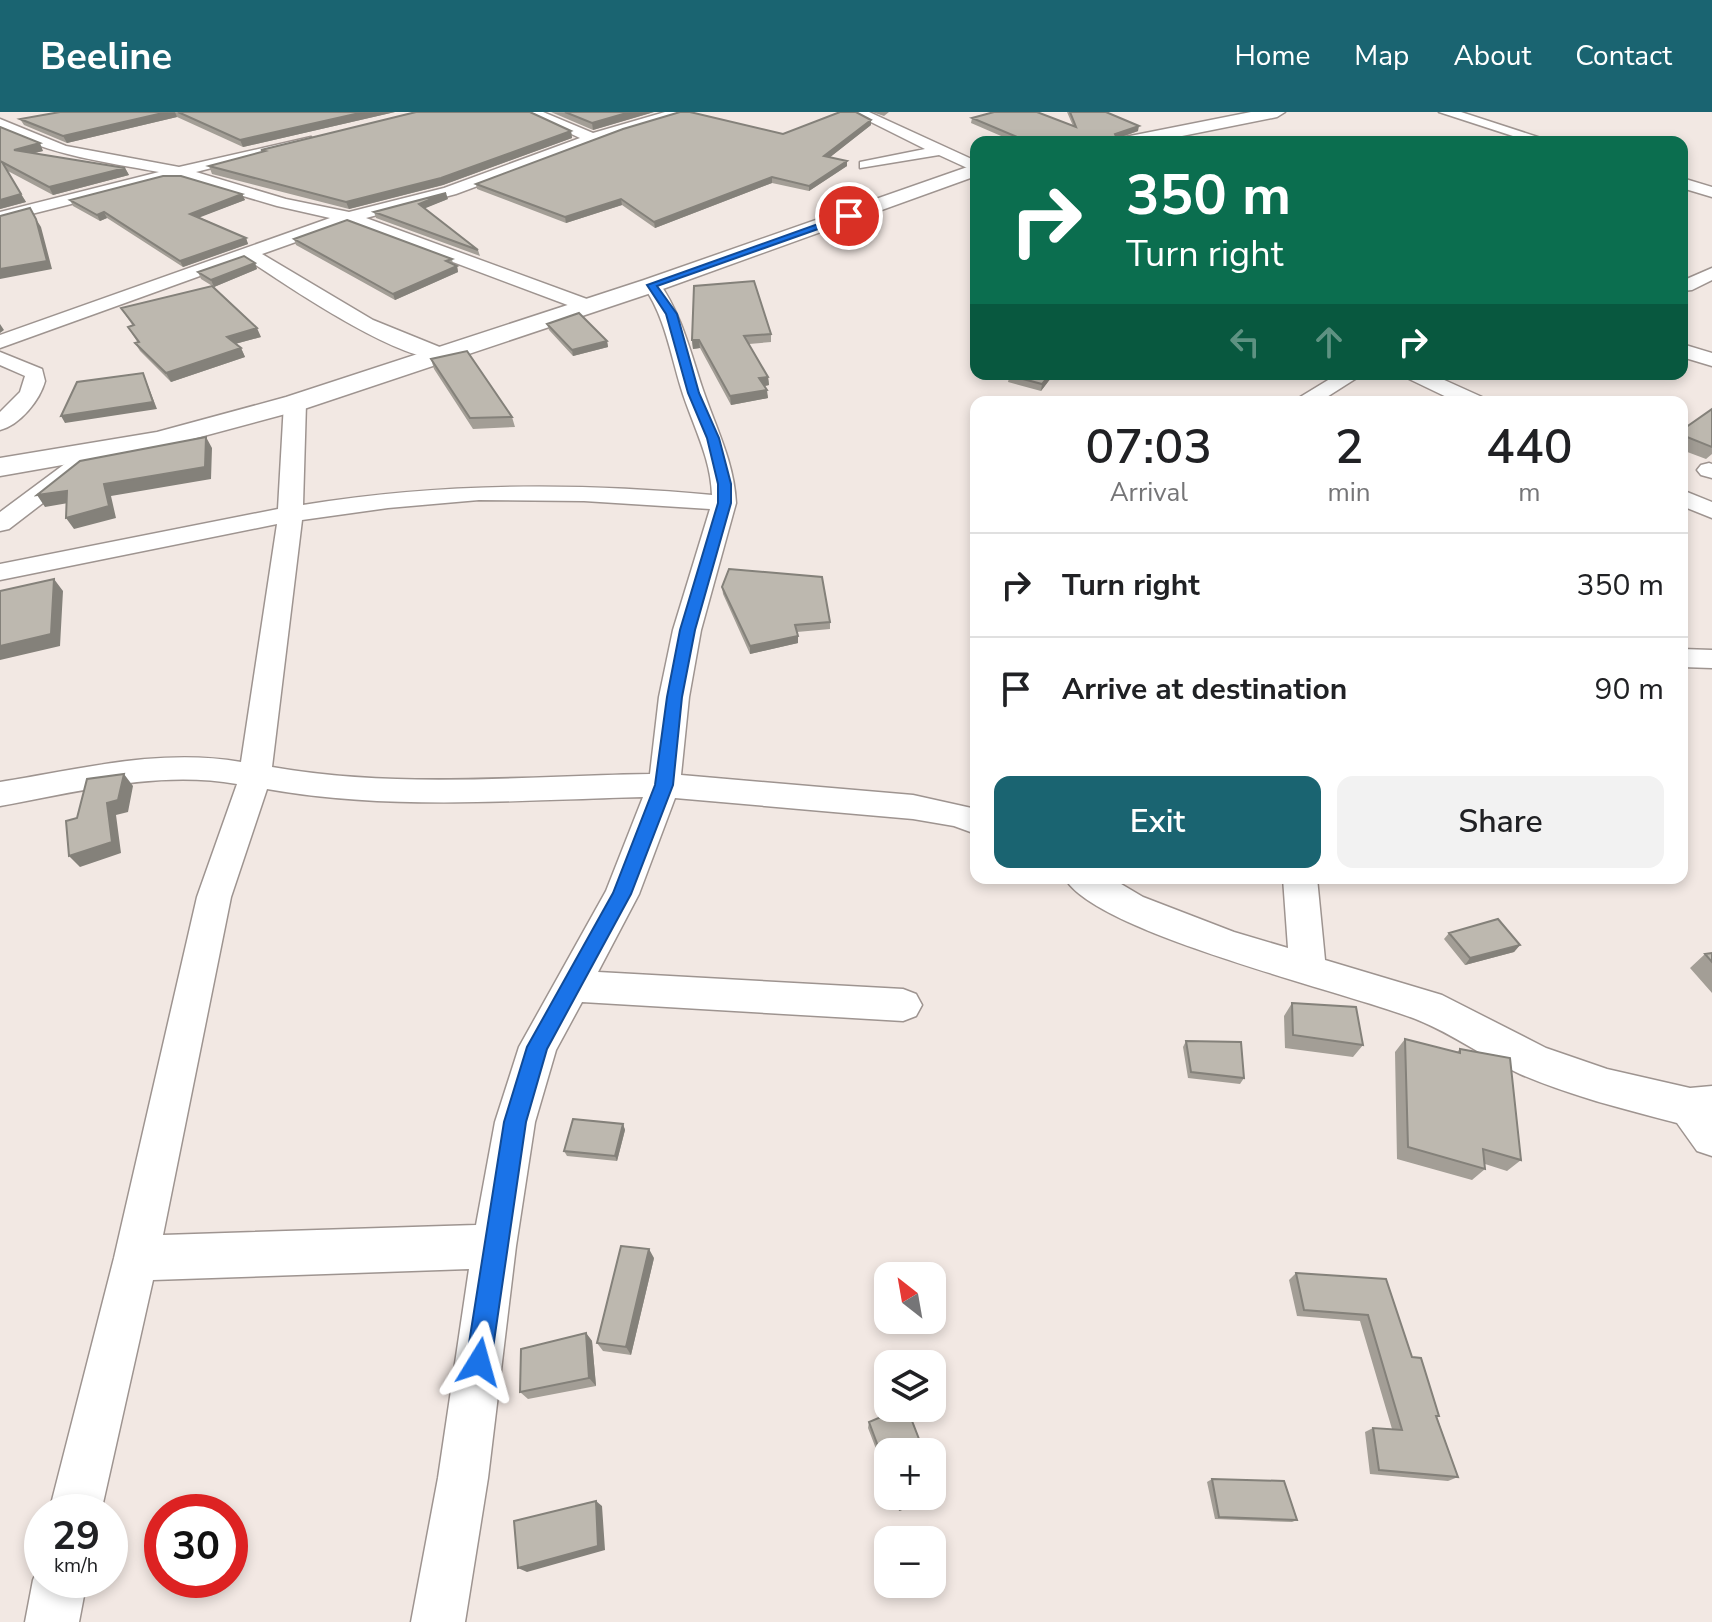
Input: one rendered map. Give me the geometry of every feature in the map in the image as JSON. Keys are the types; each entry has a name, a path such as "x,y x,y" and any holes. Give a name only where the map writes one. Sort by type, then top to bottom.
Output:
{"street":[{"path":"531,112 594,139"},
{"path":"0,342 252,255 349,217 450,191 594,139 681,112"},
{"path":"858,112 970,167"},
{"path":"1155,136 1277,112"},
{"path":"1446,112 1527,136"},
{"path":"0,123 25,118"},
{"path":"0,123 30,139 63,150 175,171 270,199 349,217 588,306"},
{"path":"1502,136 1514,132"},
{"path":"0,217 325,135"},
{"path":"865,165 938,151"},
{"path":"0,467 159,440 295,403 652,285 970,172"},
{"path":"252,255 360,320 411,346 440,354"},
{"path":"1688,285 1712,273"},
{"path":"438,1622 463,1478 494,1246 519,1107 538,1047 622,894 664,785 674,697 687,630 724,503 725,484 713,438 693,393 671,314 652,285"},
{"path":"1688,352 1712,360"},
{"path":"0,358 35,373 36,379 34,388 0,423"},
{"path":"1314,396 1342,380"},
{"path":"1427,380 1461,396"},
{"path":"79,1494 136,1258 214,897 255,777 290,516 295,403"},
{"path":"0,524 53,487 92,452"},
{"path":"0,572 290,516 442,496 590,493 724,503"},
{"path":"1688,500 1712,511"},
{"path":"1688,658 1712,659"},
{"path":"0,794 157,767 205,767 319,787 427,790 664,785 913,807 970,820"},
{"path":"1092,884 1131,907 1227,945 1429,1007 1534,1061 1705,1116"},
{"path":"1301,884 1308,970"},
{"path":"571,986 903,1005"},
{"path":"136,1258 494,1246"},
{"path":"52,1622 57,1598"}],"building":[{"path":"60,112 167,112 63,136 20,119"},
{"path":"178,112 364,112 240,140"},
{"path":"416,112 530,112 571,131 441,178 346,202 209,166 265,151 261,150"},
{"path":"565,112 630,112 592,123"},
{"path":"680,112 783,134 840,112 856,112 871,120 824,156 847,161 809,186 772,177 654,222 621,199 565,217 476,184 623,129"},
{"path":"994,112 1037,112 1076,127 1070,112 1106,112 1139,126 1116,136 1015,136 972,118"},
{"path":"0,127 40,143 14,150 125,168 49,187 2,162 21,194 0,200"},
{"path":"163,176 181,176 242,194 190,214 246,238 180,261 104,212 97,215 70,200"},
{"path":"446,193 419,204 478,250 374,212"},
{"path":"30,208 47,261 0,269 0,216"},
{"path":"347,220 452,259 446,261 457,266 393,294 294,239"},
{"path":"244,256 255,263 211,280 198,272"},
{"path":"754,281 771,334 744,336 768,377 759,378 767,390 730,396 699,340 692,340 694,286"},
{"path":"212,286 257,328 227,337 241,348 166,373 135,343 139,342 128,327 134,325 121,308"},
{"path":"579,313 607,341 572,350 547,324"},
{"path":"467,351 512,417 470,418 431,359"},
{"path":"143,373 153,402 61,416 77,382"},
{"path":"1712,409 1712,447 1688,437 1688,426"},
{"path":"206,437 205,467 104,484 109,506 66,518 67,491 37,495 80,461"},
{"path":"729,569 822,577 830,622 795,625 798,636 750,646 722,587"},
{"path":"54,579 51,634 0,646 0,591"},
{"path":"124,774 118,800 107,803 112,842 69,856 66,821 77,818 87,779"},
{"path":"1498,919 1520,945 1470,958 1449,933"},
{"path":"1292,1003 1356,1007 1363,1045 1293,1035"},
{"path":"1405,1039 1460,1053 1460,1049 1510,1058 1521,1160 1483,1149 1485,1169 1408,1147"},
{"path":"1186,1041 1241,1042 1244,1078 1191,1072"},
{"path":"573,1119 623,1124 615,1156 564,1151"},
{"path":"621,1246 649,1249 626,1347 597,1343"},
{"path":"1296,1273 1386,1279 1412,1357 1421,1358 1439,1416 1436,1416 1458,1477 1379,1470 1373,1428 1402,1430 1368,1315 1304,1310"},
{"path":"586,1333 589,1378 520,1392 521,1349"},
{"path":"869,1422 912,1422 919,1438 875,1438"},
{"path":"1212,1479 1284,1481 1297,1520 1219,1517"},
{"path":"596,1501 598,1546 518,1568 514,1521"}],"route":[{"path":"479,1362 515,1122 538,1047 622,894 664,785 674,697 687,630 724,503 725,484 713,438 693,393 671,314 652,285 849,216"}]}
